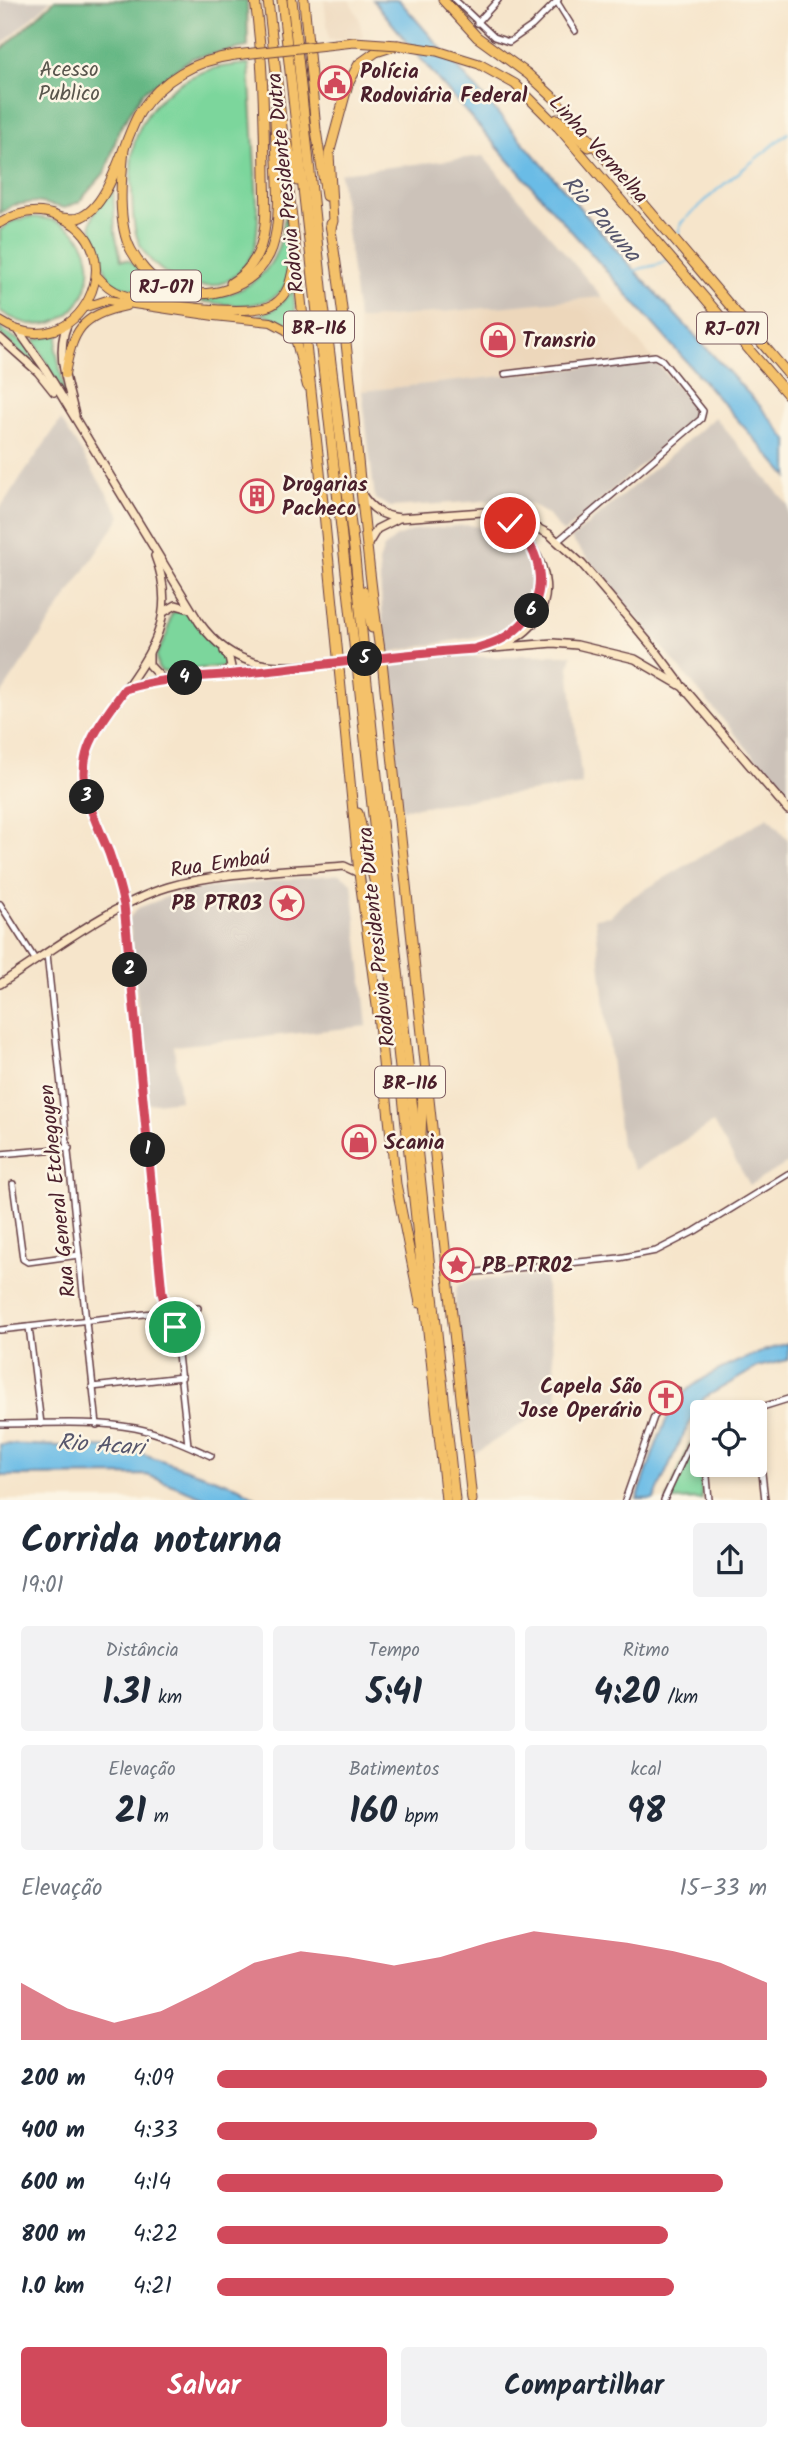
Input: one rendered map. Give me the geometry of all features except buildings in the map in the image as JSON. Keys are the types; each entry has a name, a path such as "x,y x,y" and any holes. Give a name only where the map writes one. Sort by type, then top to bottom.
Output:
{"highway":[{"path":"216,292 236,280 253,263 262,244 264,114 255,0"},
{"name":"BR-116","path":"268,0 338,656"},
{"name":"Rodovia Presidente Dutra","path":"282,0 316,306 360,653 355,556 324,306 292,0"},
{"name":"BR-116","path":"303,0 316,130 343,316 378,650 355,556"},
{"path":"443,0 477,37 528,74 554,98 611,165"},
{"name":"Linha Vermelha","path":"124,149 138,115 163,85 198,64 235,55 354,42 398,44 471,61 504,77 533,101 662,245 788,395"},
{"path":"331,228 333,221 329,161 333,135 348,84 354,70 369,56 398,44"},
{"name":"RJ-071","path":"124,149 122,197 125,230 135,257 151,276 167,287 191,293 216,292 238,285 254,274 268,258 272,247 277,205 276,65"},
{"path":"533,101 611,165"},
{"path":"282,133 299,186 308,266 316,306"},
{"name":"RJ-071","path":"62,218 78,218 93,208 105,190 124,149"},
{"name":"Linha Vermelha","path":"611,165 788,374"},
{"name":"BR-116","path":"381,662 472,1500"},
{"name":"Rodovia Presidente Dutra","path":"446,1500 382,912 361,664 455,1500"},
{"name":"BR-116","path":"339,668 359,873 396,1184 429,1343"},
{"path":"351,784 382,912"},
{"path":"419,1166 425,1053"}],"main road":[{"path":"0,223 29,212 52,214 72,224 88,241 95,263 95,286 86,307"},
{"path":"96,275 105,285 126,296 215,309 252,311 270,307 286,294 295,253"},
{"path":"0,321 18,330 48,332 66,324 86,307 107,300 214,316 262,320 280,326 291,335 298,348 313,409"},
{"path":"65,374 70,348 80,326 104,311 134,304"}],"street":[{"path":"455,0 477,23 504,42 512,41 523,33 558,1 575,31"},
{"path":"477,23 498,0"},
{"path":"66,324 61,348 76,419"},
{"path":"18,330 44,367 64,403"},
{"path":"0,338 38,372 76,419 193,612 231,663 229,671 222,676"},
{"path":"505,374 655,356 662,360 703,411 701,419 558,540"},
{"path":"360,492 376,510 387,516 400,518 472,512 495,514 529,523 558,540 639,630 683,687 788,810"},
{"path":"495,514 521,533 535,553 546,582 546,597 542,610 532,625 520,636 495,647"},
{"path":"366,548 377,529 400,518"},
{"path":"148,539 160,568 164,597 161,629 149,653 100,726 88,749 85,774 89,806 108,853 124,905 162,1293 175,1327 188,1446"},
{"path":"474,649 513,633 531,612 539,585 535,553"},
{"path":"164,611 176,605 184,606 193,612"},
{"path":"125,689 162,679 222,676 396,656 546,643 577,645 635,659 683,687"},
{"path":"222,649 253,662 291,667"},
{"path":"149,653 149,665 162,679"},
{"path":"344,866 353,859 357,851"},
{"name":"Rua Embaú","path":"0,984 124,905 169,887 246,874 344,866 359,873"},
{"path":"0,904 36,961"},
{"name":"Rua General Etchegoyen","path":"47,954 97,1424"},
{"path":"0,1154 69,1148"},
{"path":"447,1275 619,1258 656,1251 788,1174"},
{"path":"13,1184 23,1258 28,1262 79,1255"},
{"path":"0,1331 198,1308"},
{"path":"29,1327 41,1424"},
{"path":"93,1387 182,1377"},
{"path":"625,1500 654,1417 677,1390"},
{"path":"767,1406 788,1399"},
{"path":"0,1424 97,1424 135,1428 211,1456"},
{"path":"664,1500 690,1445"},
{"path":"707,1477 709,1500"},
{"path":"762,1477 765,1500"}],"shaded area":[{"path":"0,0 51,0 0,46"},
{"path":"324,0 349,0 359,18 363,38 329,40"},
{"path":"483,156 602,297 358,320 340,173"},
{"name":"Transrio","path":"602,297 654,360 362,391 358,320"},
{"path":"654,360 700,414 563,533 550,517 532,505 500,500 391,507 375,499 362,391"},
{"path":"715,417 788,505 788,797 571,539"},
{"path":"61,420 121,516 0,696 0,508"},
{"path":"469,525 503,532 522,548 528,557 533,568 533,580 528,599 520,613 498,633 385,653 379,563 383,549 396,537 416,530"},
{"path":"572,655 569,667 582,785 402,809 387,673 399,661 439,656"},
{"path":"768,817 788,840 788,1163 750,1185 713,1123 635,1170 621,1145 595,918 611,916 624,902"},
{"path":"340,874 352,883 367,1026 174,1046 180,1100 148,1104 129,919 133,913 138,908 167,897 199,889"},
{"path":"545,1275 558,1402 473,1454 455,1299 457,1286 467,1281"}],"green space":[{"name":"Acesso Publico","path":"55,0 247,0 248,47 192,58 143,92 119,130 106,171 79,202 65,208 36,202 13,205 0,214 0,51"},
{"path":"249,64 258,220 254,247 248,261 237,274 224,282 196,286 181,282 155,265 145,253 135,231 131,170 137,135 151,109 172,89 212,69"},
{"path":"113,186 115,232 121,260 128,260 172,291 207,298 235,292 248,285 269,266 276,253 286,211 290,241 287,282 282,290 270,299 249,305 233,305 154,294 112,282 99,253 91,223 97,208"},
{"path":"28,217 61,223 81,240 89,262 87,286 75,307 56,321 31,324 0,311 0,230 11,222"},
{"path":"293,290 298,334 280,321 259,314 275,309"},
{"path":"0,328 27,346 40,370 0,334"},
{"path":"59,334 56,349 66,399 34,340"},
{"path":"184,607 228,660 228,666 162,672 158,668 156,656 167,634 171,615"},
{"path":"690,1443 690,1477 700,1477 702,1499 667,1500"}],"water":[{"path":"373,0 399,0 635,271 760,406 788,441 788,477 439,81"},
{"path":"788,1343 788,1360 758,1367 703,1400 690,1400 690,1423 654,1499 637,1499 654,1450 675,1404 710,1375 760,1352"},
{"path":"0,1444 126,1448 239,1487 258,1499 208,1499 147,1475 0,1476"}],"waterway":[{"path":"677,239 681,223 788,133"},
{"name":"Rio Pavuna","path":"634,271 660,264 667,259"}],"place":[{"name":"Polícia Rodoviária Federal","path":"335,83"},
{"name":"Transrio","path":"498,340"},
{"name":"Drogarias Pacheco","path":"257,496"},
{"name":"PB PTR03","path":"287,903"},
{"name":"Scania","path":"359,1142"},
{"name":"PB PTR02","path":"457,1265"},
{"name":"Capela São Jose Operário","path":"666,1398"}],"route":[{"path":"175,1327 162,1293 124,905 121,888 89,806 85,788 88,749 125,689 142,684 162,679 222,676 474,649 505,638 513,633 531,612 539,585 535,553 526,538 510,523"}],"water label":[{"name":"Rio Acari","path":"101,1444"}]}
